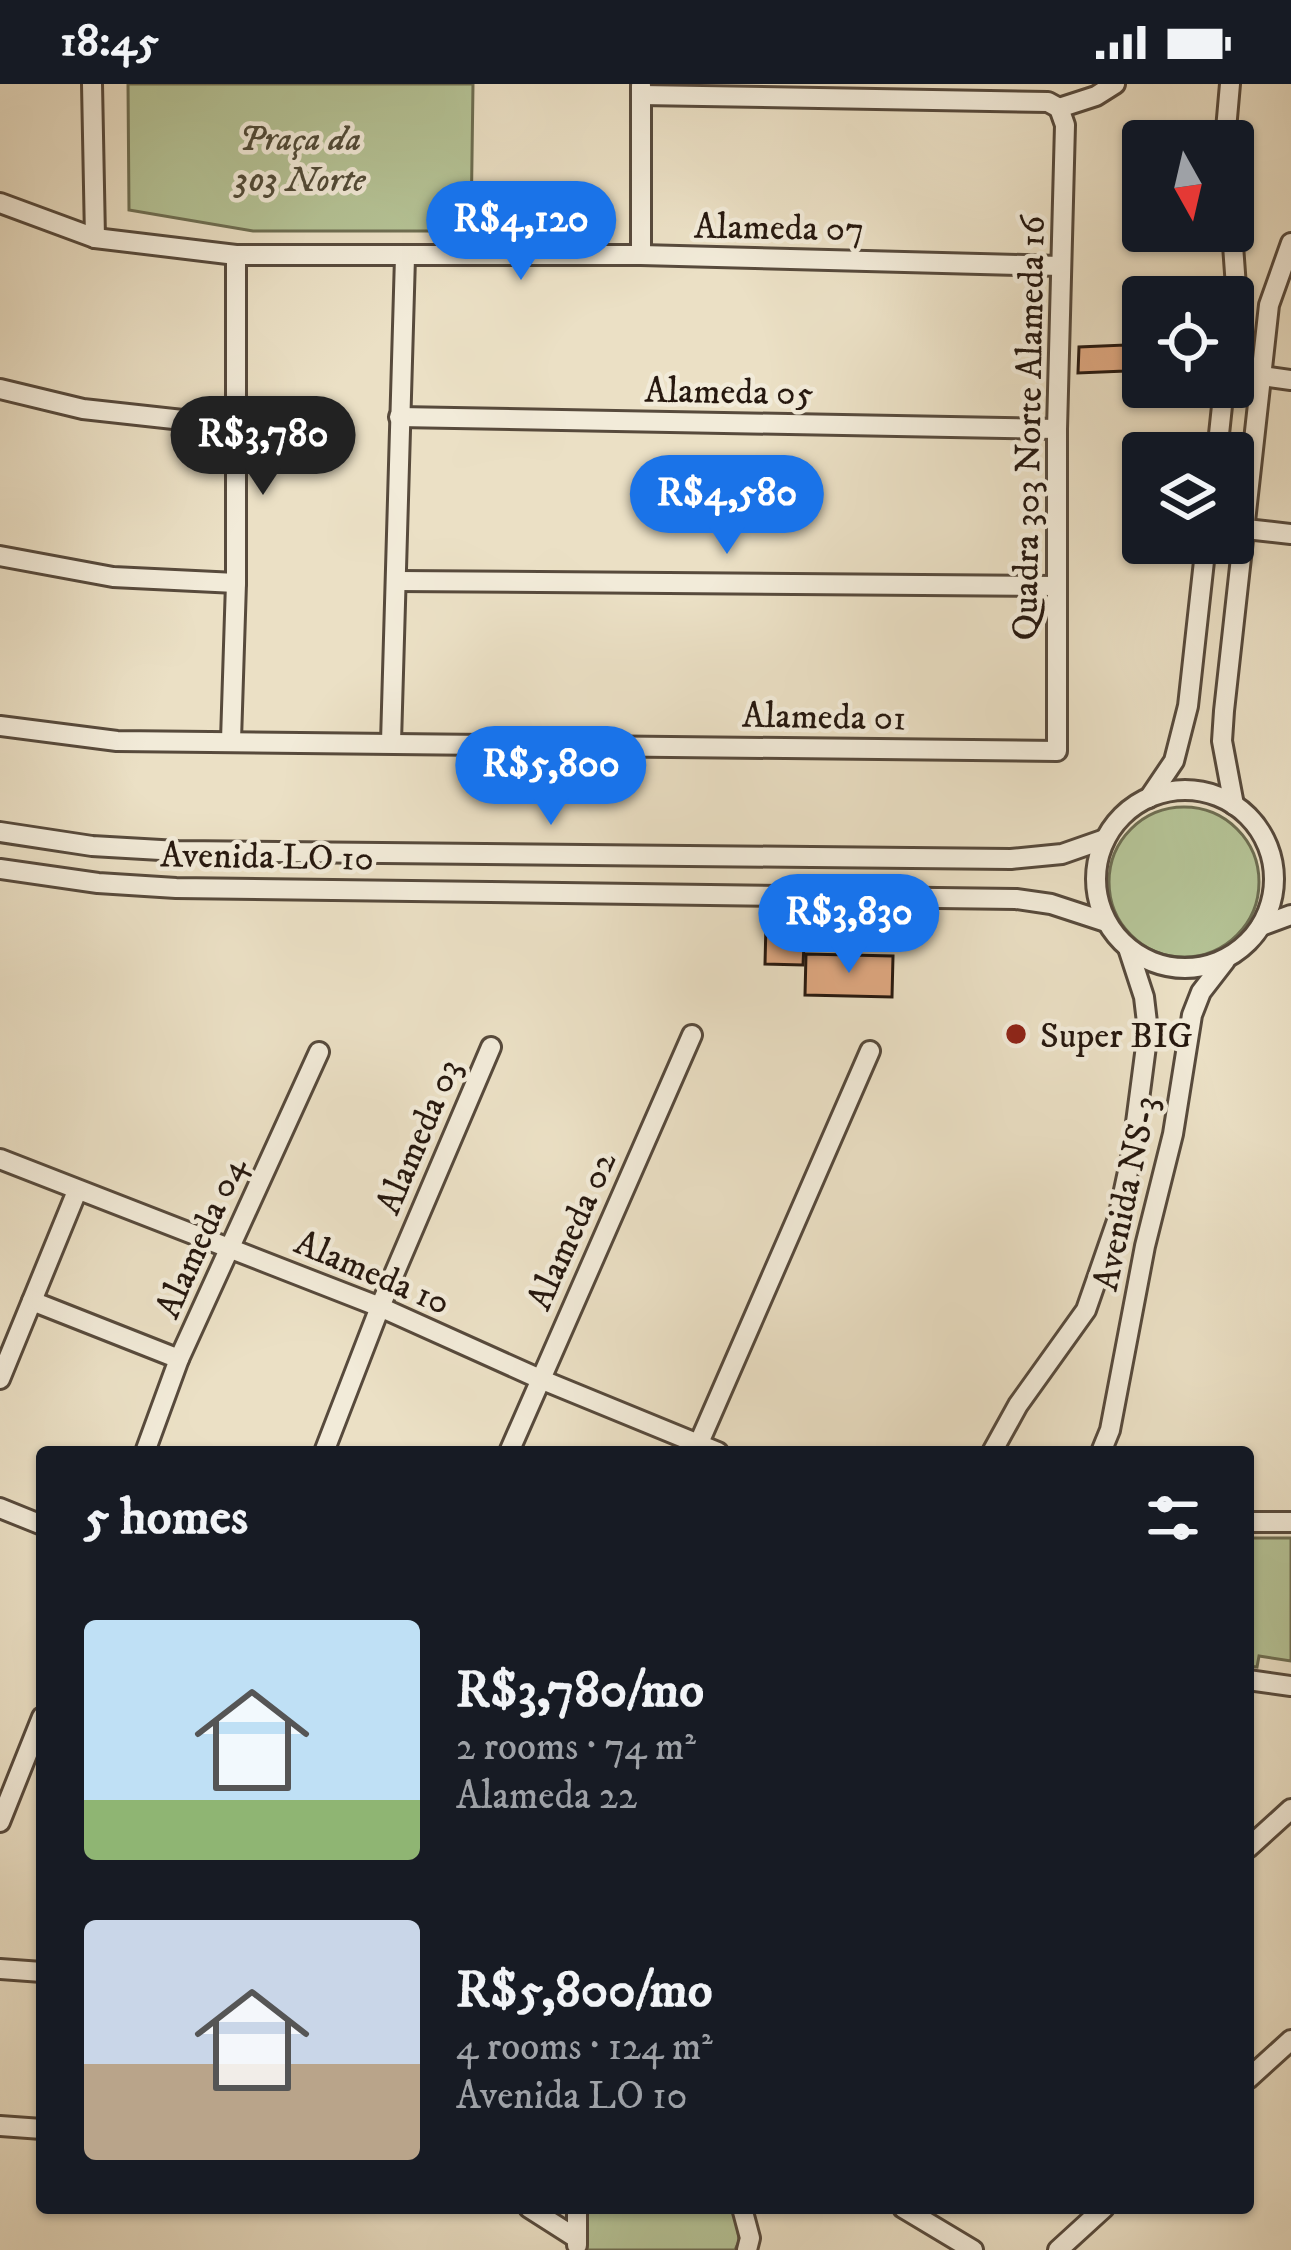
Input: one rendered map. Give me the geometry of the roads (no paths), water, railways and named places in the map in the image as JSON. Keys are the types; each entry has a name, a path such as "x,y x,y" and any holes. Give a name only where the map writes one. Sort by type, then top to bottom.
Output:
{"street":[{"path":"92,84 95,238"},
{"path":"640,255 641,89 1048,102 1059,108 1115,84"},
{"path":"1227,120 1230,84"},
{"name":"Quadra 303 Norte Alameda 16","path":"1057,751 1057,428 1065,125 1059,108"},
{"name":"Alameda 07","path":"0,203 95,238 236,255 640,255 1060,266"},
{"path":"1254,452 1269,305 1291,243"},
{"path":"0,726 117,741 231,740 236,255"},
{"path":"391,742 404,257"},
{"path":"1262,376 1291,380"},
{"path":"0,389 83,409 237,426"},
{"name":"Alameda 05","path":"399,417 1057,428"},
{"path":"1254,530 1291,534"},
{"path":"0,556 113,577 236,583"},
{"path":"1106,922 1096,880 1105,839 1120,818 1149,798 1174,761 1188,706 1204,564"},
{"path":"1234,806 1222,741 1242,564"},
{"path":"397,581 1057,586"},
{"name":"Alameda 01","path":"231,740 1057,751"},
{"path":"1149,798 1192,791 1234,806 1265,839 1291,851"},
{"name":"Avenida LO 10","path":"0,832 92,846 178,851 988,859 1042,857 1105,839"},
{"path":"1261,926 1274,883 1265,839"},
{"name":"Avenida LO 10","path":"0,869 176,888 1016,899 1064,907 1106,922"},
{"path":"1261,926 1291,915"},
{"name":"Avenida NS-3","path":"995,1446 1018,1405 1085,1310 1118,1218 1132,1153 1148,1031 1144,997 1128,948 1106,922"},
{"name":"Avenida NS-3","path":"1103,1446 1173,1133 1192,1015 1201,992 1228,957 1261,926"},
{"path":"1128,948 1150,962 1176,968 1228,957"},
{"name":"Alameda 02","path":"511,1446 692,1036"},
{"name":"Alameda 03","path":"326,1446 491,1047"},
{"path":"697,1446 870,1051"},
{"name":"Alameda 04","path":"147,1446 179,1359 319,1052"},
{"name":"Alameda 10","path":"0,1159 380,1307 691,1446"},
{"path":"0,1379 77,1191"},
{"path":"32,1301 179,1359"},
{"path":"0,1508 36,1523"},
{"path":"1254,1522 1291,1522"},
{"path":"1254,1681 1291,1686"},
{"path":"0,1822 36,1732"},
{"path":"1254,1843 1291,1809"},
{"path":"0,1970 36,1972"},
{"path":"1254,2073 1291,2040"},
{"path":"0,2126 36,2129"},
{"path":"537,2214 577,2244"},
{"path":"577,2244 578,2214"},
{"path":"750,2243 762,2214"},
{"path":"913,2214 973,2250"},
{"path":"1058,2250 1097,2214"}],"place":[{"name":"Super BIG","path":"1016,1034"}],"park label":[{"name":"Praça da 303 Norte","path":"300,158"}]}
